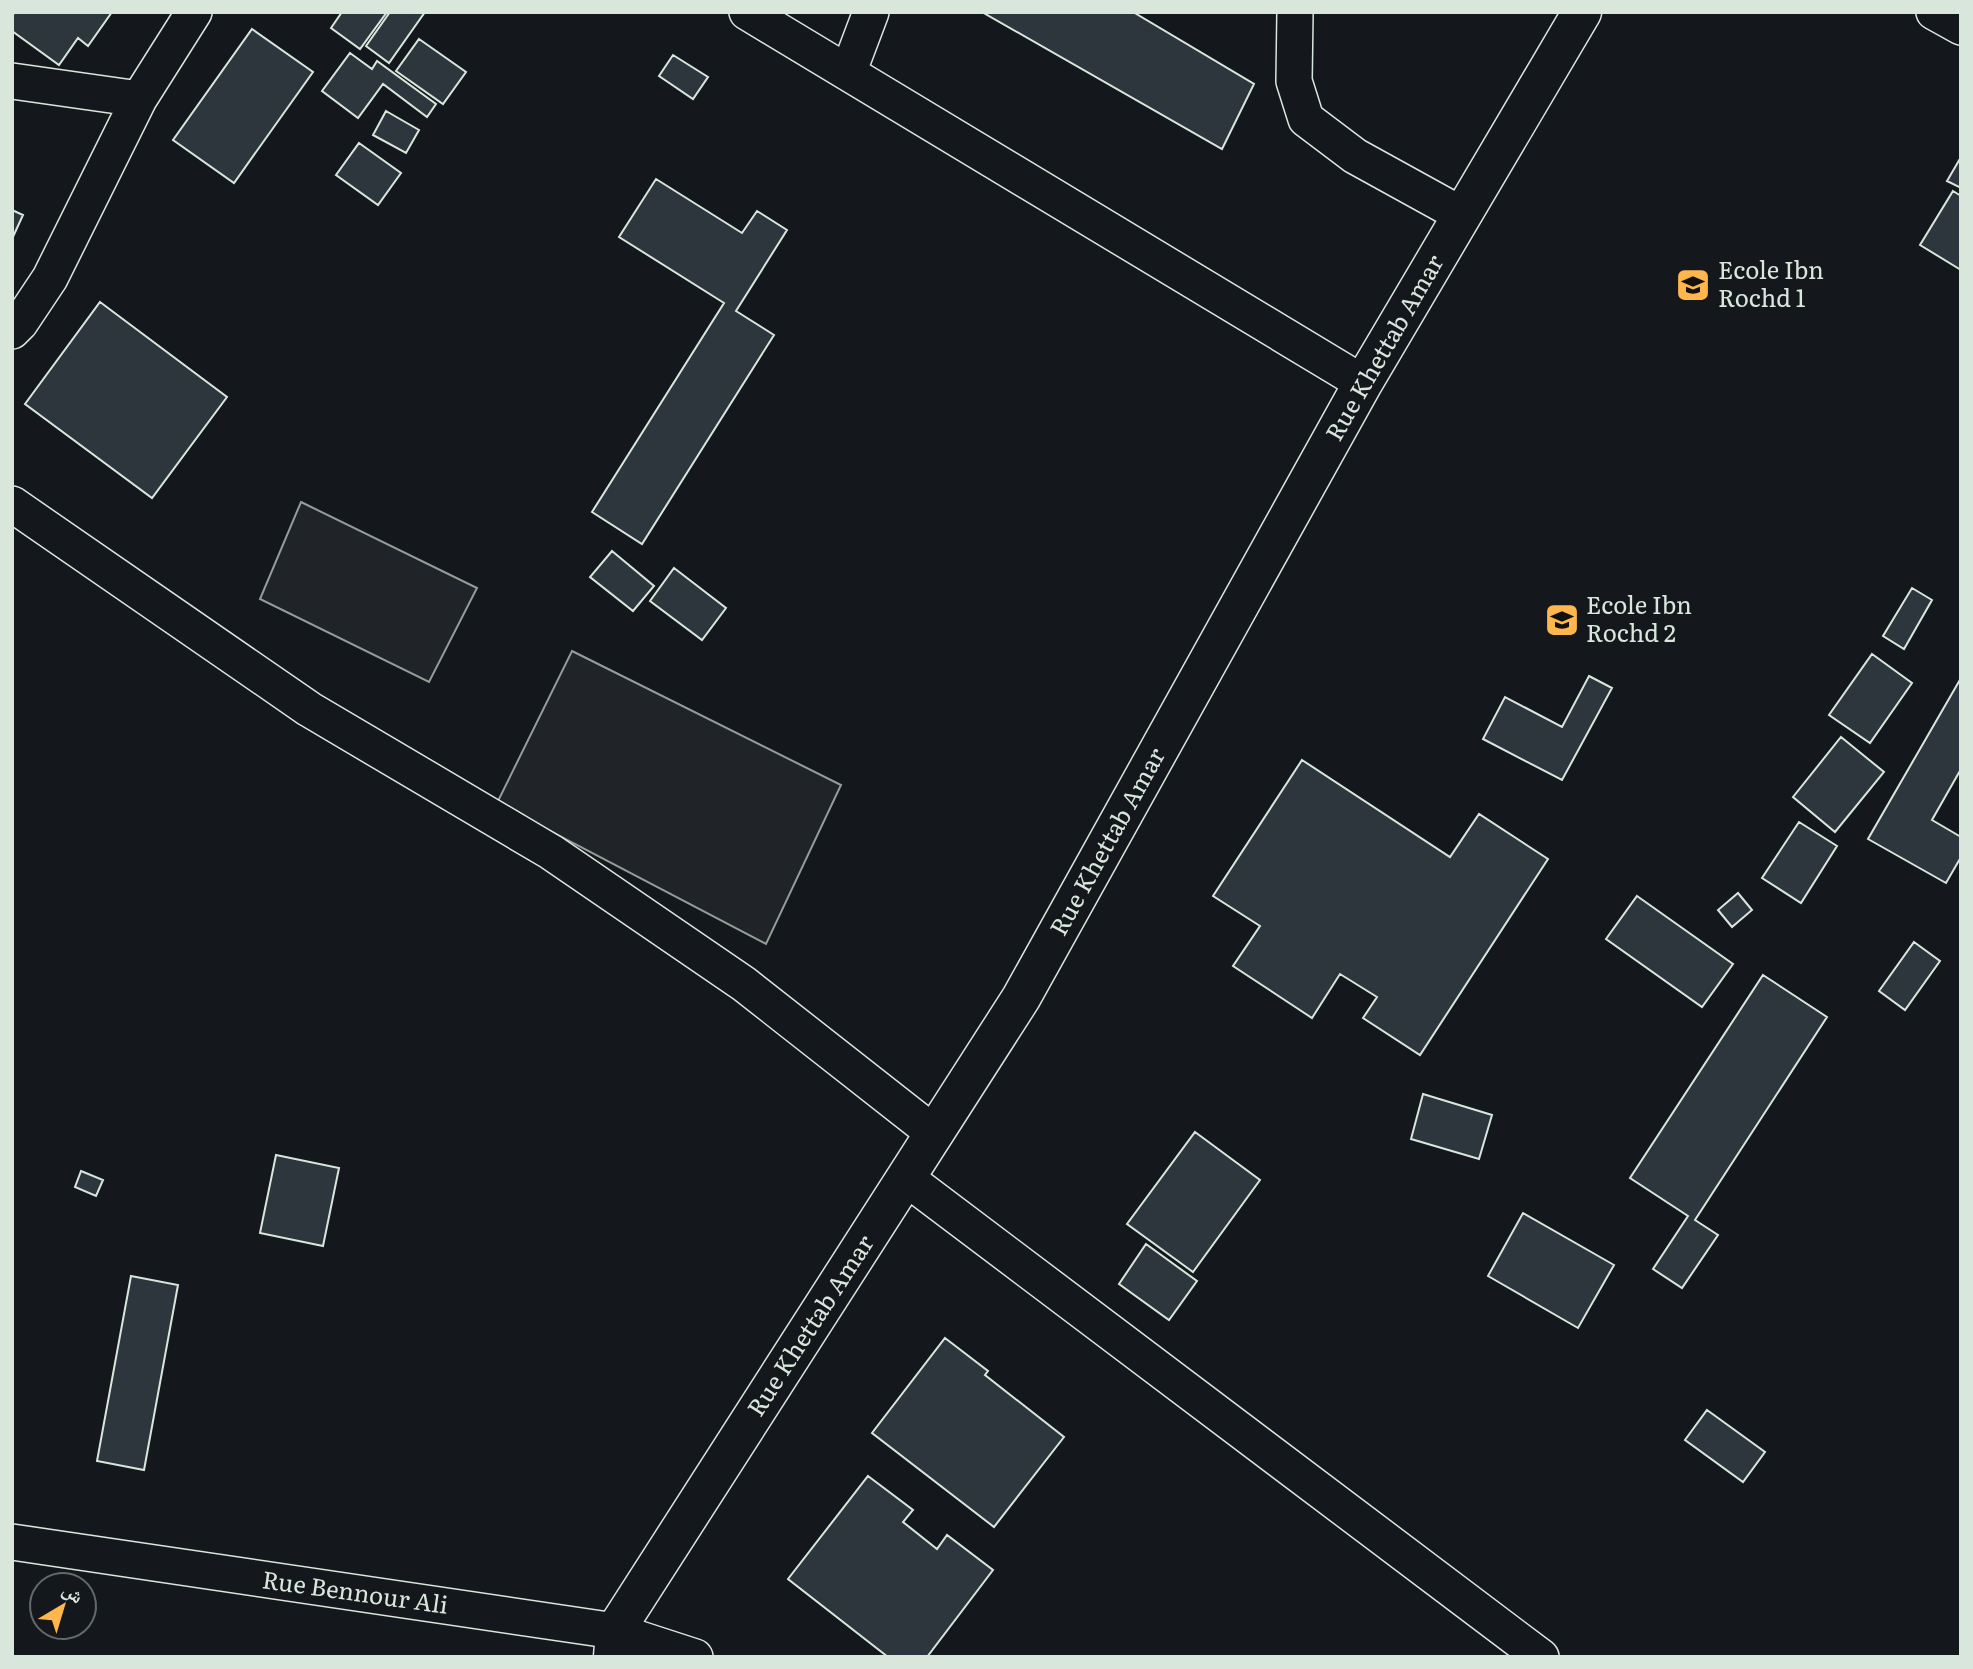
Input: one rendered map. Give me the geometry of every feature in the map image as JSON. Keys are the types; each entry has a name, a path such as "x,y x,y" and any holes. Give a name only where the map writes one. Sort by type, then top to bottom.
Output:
{"main road":[{"name":"Rue Khettab Amar","path":"614,1644 1021,998 1363,383 1582,12"}],"street":[{"path":"12,331 50,278 139,99 194,12"},
{"path":"747,12 1363,383"},
{"path":"848,73 871,12"},
{"path":"1295,12 1294,81 1306,119 1355,156 1462,215"},
{"path":"1934,12 1961,27"},
{"path":"12,81 139,99"},
{"path":"12,504 309,709 563,860 744,984 935,1134"},
{"path":"906,1178 1541,1657"},
{"name":"Rue Bennour Ali","path":"12,1542 695,1657"}],"shaded area":[{"path":"301,502 477,588 429,682 260,599"},
{"path":"572,651 841,785 766,944 497,803"}],"building":[{"path":"15,12 112,12 88,46 78,38 59,65 12,31 12,16"},
{"path":"342,12 387,12 360,49 331,28"},
{"path":"390,12 425,12 389,63 366,46"},
{"path":"982,12 1133,12 1254,84 1222,149"},
{"path":"252,29 313,72 234,183 173,140"},
{"path":"419,39 466,72 443,104 396,71"},
{"path":"350,53 372,69 377,61 436,104 427,117 383,84 358,118 322,91"},
{"path":"673,55 708,77 693,99 659,76"},
{"path":"386,111 419,130 406,153 373,135"},
{"path":"359,143 401,173 378,205 336,175"},
{"path":"1961,157 1961,188 1947,181"},
{"path":"656,179 742,233 757,211 787,230 736,311 774,335 642,544 592,512 724,303 619,237"},
{"path":"1953,191 1961,196 1961,270 1920,245"},
{"path":"12,210 23,215 12,239"},
{"path":"100,302 227,397 152,498 25,404"},
{"path":"612,551 654,586 633,611 590,577"},
{"path":"674,568 726,608 702,640 650,601"},
{"path":"1912,588 1932,600 1904,649 1883,636"},
{"path":"1872,654 1912,683 1870,743 1829,715"},
{"path":"1589,676 1612,688 1562,780 1483,739 1505,697 1562,727"},
{"path":"1961,678 1961,769 1932,820 1961,837 1961,857 1946,883 1868,839"},
{"path":"1841,737 1884,772 1835,832 1793,797"},
{"path":"1302,760 1450,857 1479,814 1548,859 1420,1055 1363,1018 1377,997 1340,974 1312,1018 1233,966 1260,926 1213,896"},
{"path":"1799,822 1837,846 1801,903 1762,878"},
{"path":"1738,893 1752,910 1732,927 1718,910"},
{"path":"1637,896 1733,964 1702,1007 1606,939"},
{"path":"1914,942 1940,961 1905,1010 1879,991"},
{"path":"1763,975 1827,1017 1695,1220 1718,1235 1682,1288 1653,1269 1688,1216 1630,1178"},
{"path":"1423,1094 1492,1115 1479,1159 1411,1139"},
{"path":"1195,1132 1260,1180 1193,1272 1127,1224"},
{"path":"276,1155 339,1168 323,1246 260,1233"},
{"path":"81,1171 103,1180 96,1196 75,1187"},
{"path":"1523,1213 1614,1265 1578,1328 1488,1276"},
{"path":"1146,1244 1197,1281 1169,1320 1119,1284"},
{"path":"131,1276 178,1285 144,1470 97,1461"},
{"path":"945,1338 988,1371 985,1375 1064,1437 994,1527 872,1433"},
{"path":"1707,1410 1765,1452 1743,1482 1685,1440"},
{"path":"868,1476 913,1510 903,1522 937,1549 947,1535 993,1570 927,1657 888,1657 788,1579"}],"place":[{"name":"Ecole Ibn Rochd 1","path":"1693,285"},
{"name":"Ecole Ibn Rochd 2","path":"1562,620"}]}
